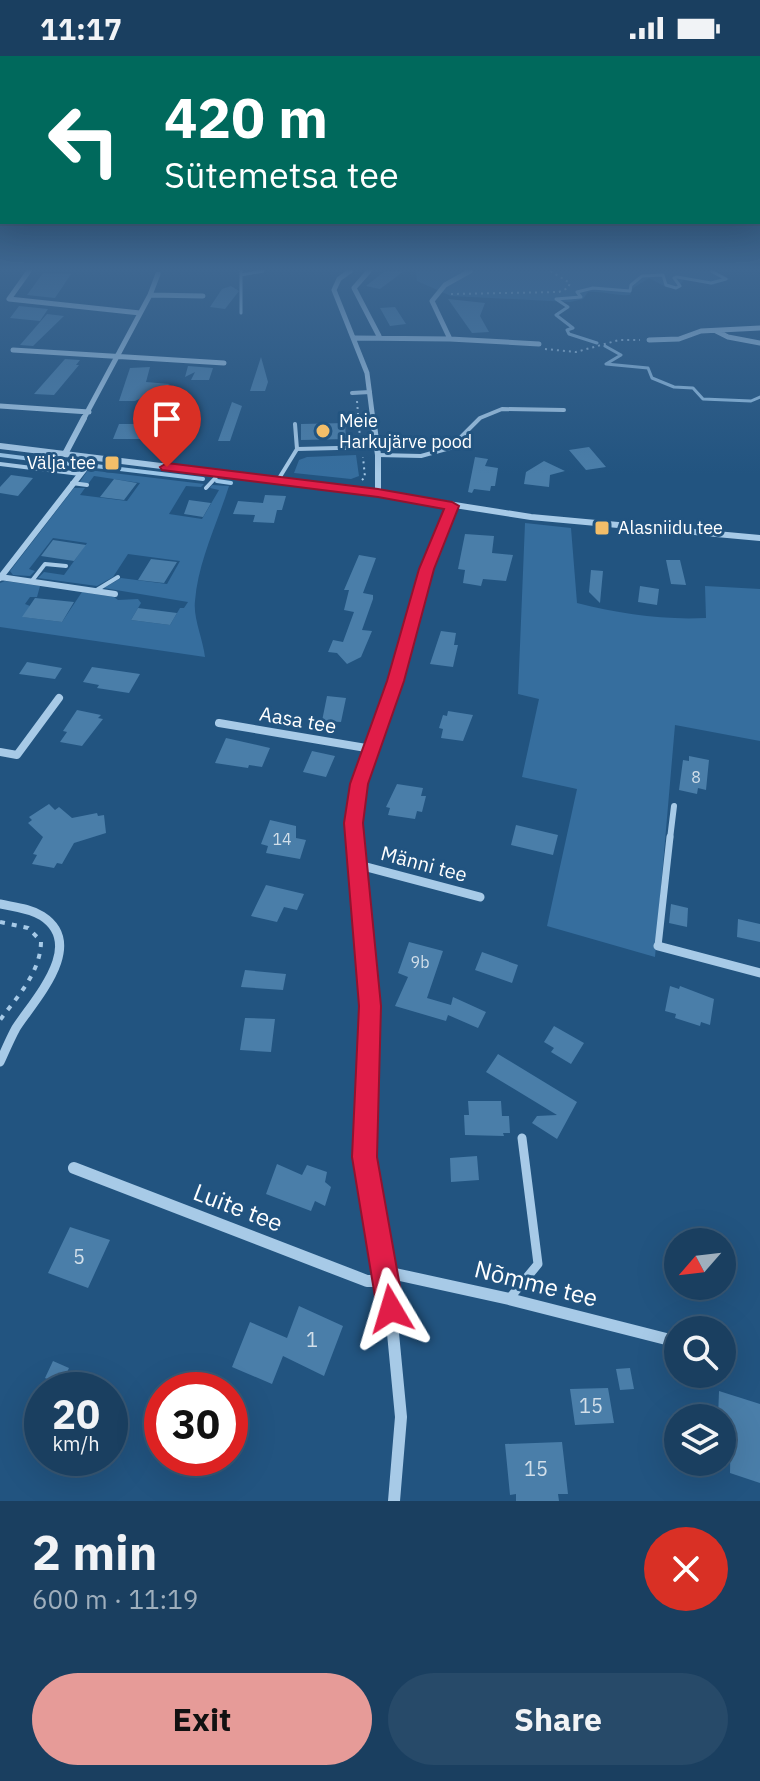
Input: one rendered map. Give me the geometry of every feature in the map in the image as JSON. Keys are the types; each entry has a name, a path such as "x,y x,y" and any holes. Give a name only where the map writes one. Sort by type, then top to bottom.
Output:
{"street":[{"path":"65,454 127,338"},
{"path":"355,338 370,392 378,455 378,493"},
{"path":"437,338 539,344"},
{"path":"649,340 677,338"},
{"path":"736,338 760,343"},
{"path":"13,350 116,359 224,363"},
{"path":"0,406 89,412"},
{"path":"0,446 378,493 531,517 760,538"},
{"path":"93,458 0,578 115,594"},
{"path":"394,1501 401,1417 387,1277 364,1157 370,1006 353,823 359,784 395,681 427,569 452,506"},
{"path":"0,752 17,755 59,698"},
{"name":"Aasa tee","path":"219,723 372,749"},
{"name":"Männi tee","path":"359,865 480,897"},
{"path":"0,904 46,918 56,929 60,946 57,965 16,1029 0,1062"},
{"path":"658,946 760,973"},
{"name":"Luite tee","path":"74,1168 367,1281 387,1277"},
{"name":"Nõmme tee","path":"387,1277 509,1299 664,1338"}],"lane":[{"path":"354,393 370,392"},
{"path":"378,455 421,456 450,448 480,418 502,409 564,410"},
{"path":"278,480 297,449 295,424"},
{"path":"297,449 377,447"},
{"path":"0,464 80,474"},
{"path":"206,488 220,473"},
{"path":"72,483 87,485"},
{"path":"31,582 45,564 66,566"},
{"path":"95,591 118,577"},
{"path":"658,946 674,806"},
{"path":"509,1299 538,1264 522,1138"}],"path":[{"path":"568,351 619,340 649,340"},
{"path":"354,393 365,477 361,481"},
{"path":"0,922 33,931 41,941 42,950 39,962 0,1020"}],"shaded area":[{"path":"356,455 359,476 351,479 294,473 299,460 307,457"},
{"path":"88,470 204,484 201,487 186,486 169,514 202,519 219,490 210,488 212,485 229,486 197,586 195,614 205,657 0,627 0,583 5,581 40,586 37,597 30,597 25,604 30,606 23,617 62,622 82,592 118,600 138,599 141,603 131,620 170,625 180,608 188,602 104,588 121,578 167,584 180,561 128,554 113,577 97,586 38,578 44,572 64,575 87,543 53,538 29,569 35,571 30,576 13,575 10,571 74,488 85,488 80,495 127,501 140,483 94,476 88,484 79,483"},
{"path":"525,523 571,528 577,603 641,615 706,618 705,586 760,589 760,741 675,725 655,957 547,926 577,789 522,777 539,699 518,694"}],"building":[{"path":"26,338 41,338 33,346 20,345"},
{"path":"261,357 268,382 265,391 250,391"},
{"path":"65,359 80,360 76,365 79,365 54,395 34,394"},
{"path":"188,366 213,368 209,380 191,380 195,372 185,377"},
{"path":"150,367 146,382 170,384 135,401 119,401 130,368"},
{"path":"232,402 242,406 230,441 218,441"},
{"path":"167,410 178,411 167,447 150,446 153,439 113,439 119,424 159,424"},
{"name":"Meie Harkujärve pood","path":"345,423 346,439 301,440 301,424"},
{"path":"589,447 606,467 586,470 569,450"},
{"path":"475,457 488,459 485,466 498,468 495,486 491,486 490,491 474,489 472,493 468,492"},
{"path":"544,461 565,471 550,475 549,487 524,484 526,472"},
{"path":"11,475 33,478 18,496 0,493 0,487"},
{"path":"114,479 137,483 124,500 100,497"},
{"path":"265,495 286,496 282,510 277,510 274,523 253,522 255,515 233,514 238,501 263,503"},
{"path":"189,500 211,503 203,517 184,514"},
{"path":"465,534 494,536 492,553 513,555 506,581 483,579 481,586 463,583 465,570 458,569"},
{"path":"53,540 86,545 74,561 41,556"},
{"path":"359,555 376,558 363,593 373,595 373,599 362,630 372,631 361,657 347,664 337,653 328,652 333,640 343,642 354,612 344,610 349,590 344,590"},
{"path":"151,559 177,562 164,583 138,580"},
{"path":"666,560 680,560 686,585 671,584"},
{"path":"591,570 603,571 600,603 589,592"},
{"path":"640,586 659,589 657,605 638,602"},
{"path":"35,598 74,602 62,622 22,617"},
{"path":"138,608 177,613 170,625 131,620"},
{"path":"441,631 456,633 454,645 458,645 453,667 430,664"},
{"path":"27,662 62,668 55,679 19,674"},
{"path":"92,667 140,674 129,693 97,688 99,685 83,682"},
{"path":"327,696 346,698 341,722 322,721"},
{"path":"77,710 101,715 98,718 103,719 82,746 60,742 67,732 63,731"},
{"path":"448,711 473,715 463,741 441,738 443,729 439,728 443,715 447,716"},
{"path":"226,738 270,748 262,767 215,763"},
{"path":"312,751 335,756 326,777 303,772"},
{"path":"689,756 709,760 706,790 698,788 697,794 679,790 683,760 689,761"},
{"path":"397,784 423,788 421,796 426,796 422,812 417,811 415,819 388,815 390,808 386,807"},
{"path":"49,804 55,810 59,807 72,818 97,813 98,816 104,815 106,833 74,843 62,864 57,863 54,868 32,864 37,855 33,854 43,837 28,823 32,820 29,817"},
{"path":"270,820 296,826 296,838 306,840 300,859 266,853 268,846 261,844"},
{"path":"516,825 558,835 553,855 511,845"},
{"path":"266,885 304,894 297,910 284,907 277,922 251,916"},
{"path":"671,904 688,908 687,927 669,923"},
{"path":"738,919 760,924 760,942 737,937"},
{"path":"409,942 443,951 427,998 451,1005 453,997 486,1012 478,1028 448,1015 446,1021 395,1006 408,977 398,973"},
{"path":"482,952 518,965 512,983 475,970"},
{"path":"245,970 286,974 283,990 241,987"},
{"path":"670,986 679,989 680,986 714,999 710,1025 701,1022 700,1026 675,1018 676,1014 665,1011"},
{"path":"245,1018 275,1019 271,1052 240,1050"},
{"path":"554,1026 584,1043 571,1064 551,1052 554,1048 544,1042"},
{"path":"498,1054 577,1102 557,1139 532,1123 537,1116 557,1115 486,1072"},
{"path":"468,1101 501,1101 502,1116 509,1116 510,1133 503,1133 504,1136 465,1135 464,1115 469,1115"},
{"path":"477,1156 479,1180 451,1182 450,1158"},
{"path":"277,1164 302,1175 307,1165 327,1172 325,1182 331,1187 325,1206 315,1201 311,1211 266,1194"},
{"path":"70,1227 110,1240 88,1288 48,1273"},
{"path":"299,1306 343,1326 324,1376 283,1356 272,1384 232,1367 250,1322 287,1338"},
{"path":"53,1361 69,1368 67,1372 48,1372"},
{"path":"630,1368 634,1389 620,1390 616,1369"},
{"path":"608,1388 614,1423 575,1425 570,1389"},
{"path":"719,1391 760,1404 760,1483 736,1475 736,1404 719,1404"},
{"path":"562,1442 568,1494 558,1494 559,1501 516,1501 516,1494 510,1495 505,1444"}],"waterway":[{"path":"583,338 597,343"},
{"path":"605,346 621,355 606,364 648,368 652,378 674,387 693,388 703,399 751,401 760,397"},
{"path":"0,455 71,464"},
{"path":"95,466 203,479"},
{"path":"217,481 231,483"}],"place":[{"name":"Meie Harkujärve pood","path":"323,431"},
{"name":"Välja tee","path":"112,463"},
{"name":"Alasniidu tee","path":"602,528"}],"route":[{"path":"167,467 378,493 452,506 427,569 395,681 359,784 353,823 370,1006 364,1157 391,1309"}]}
